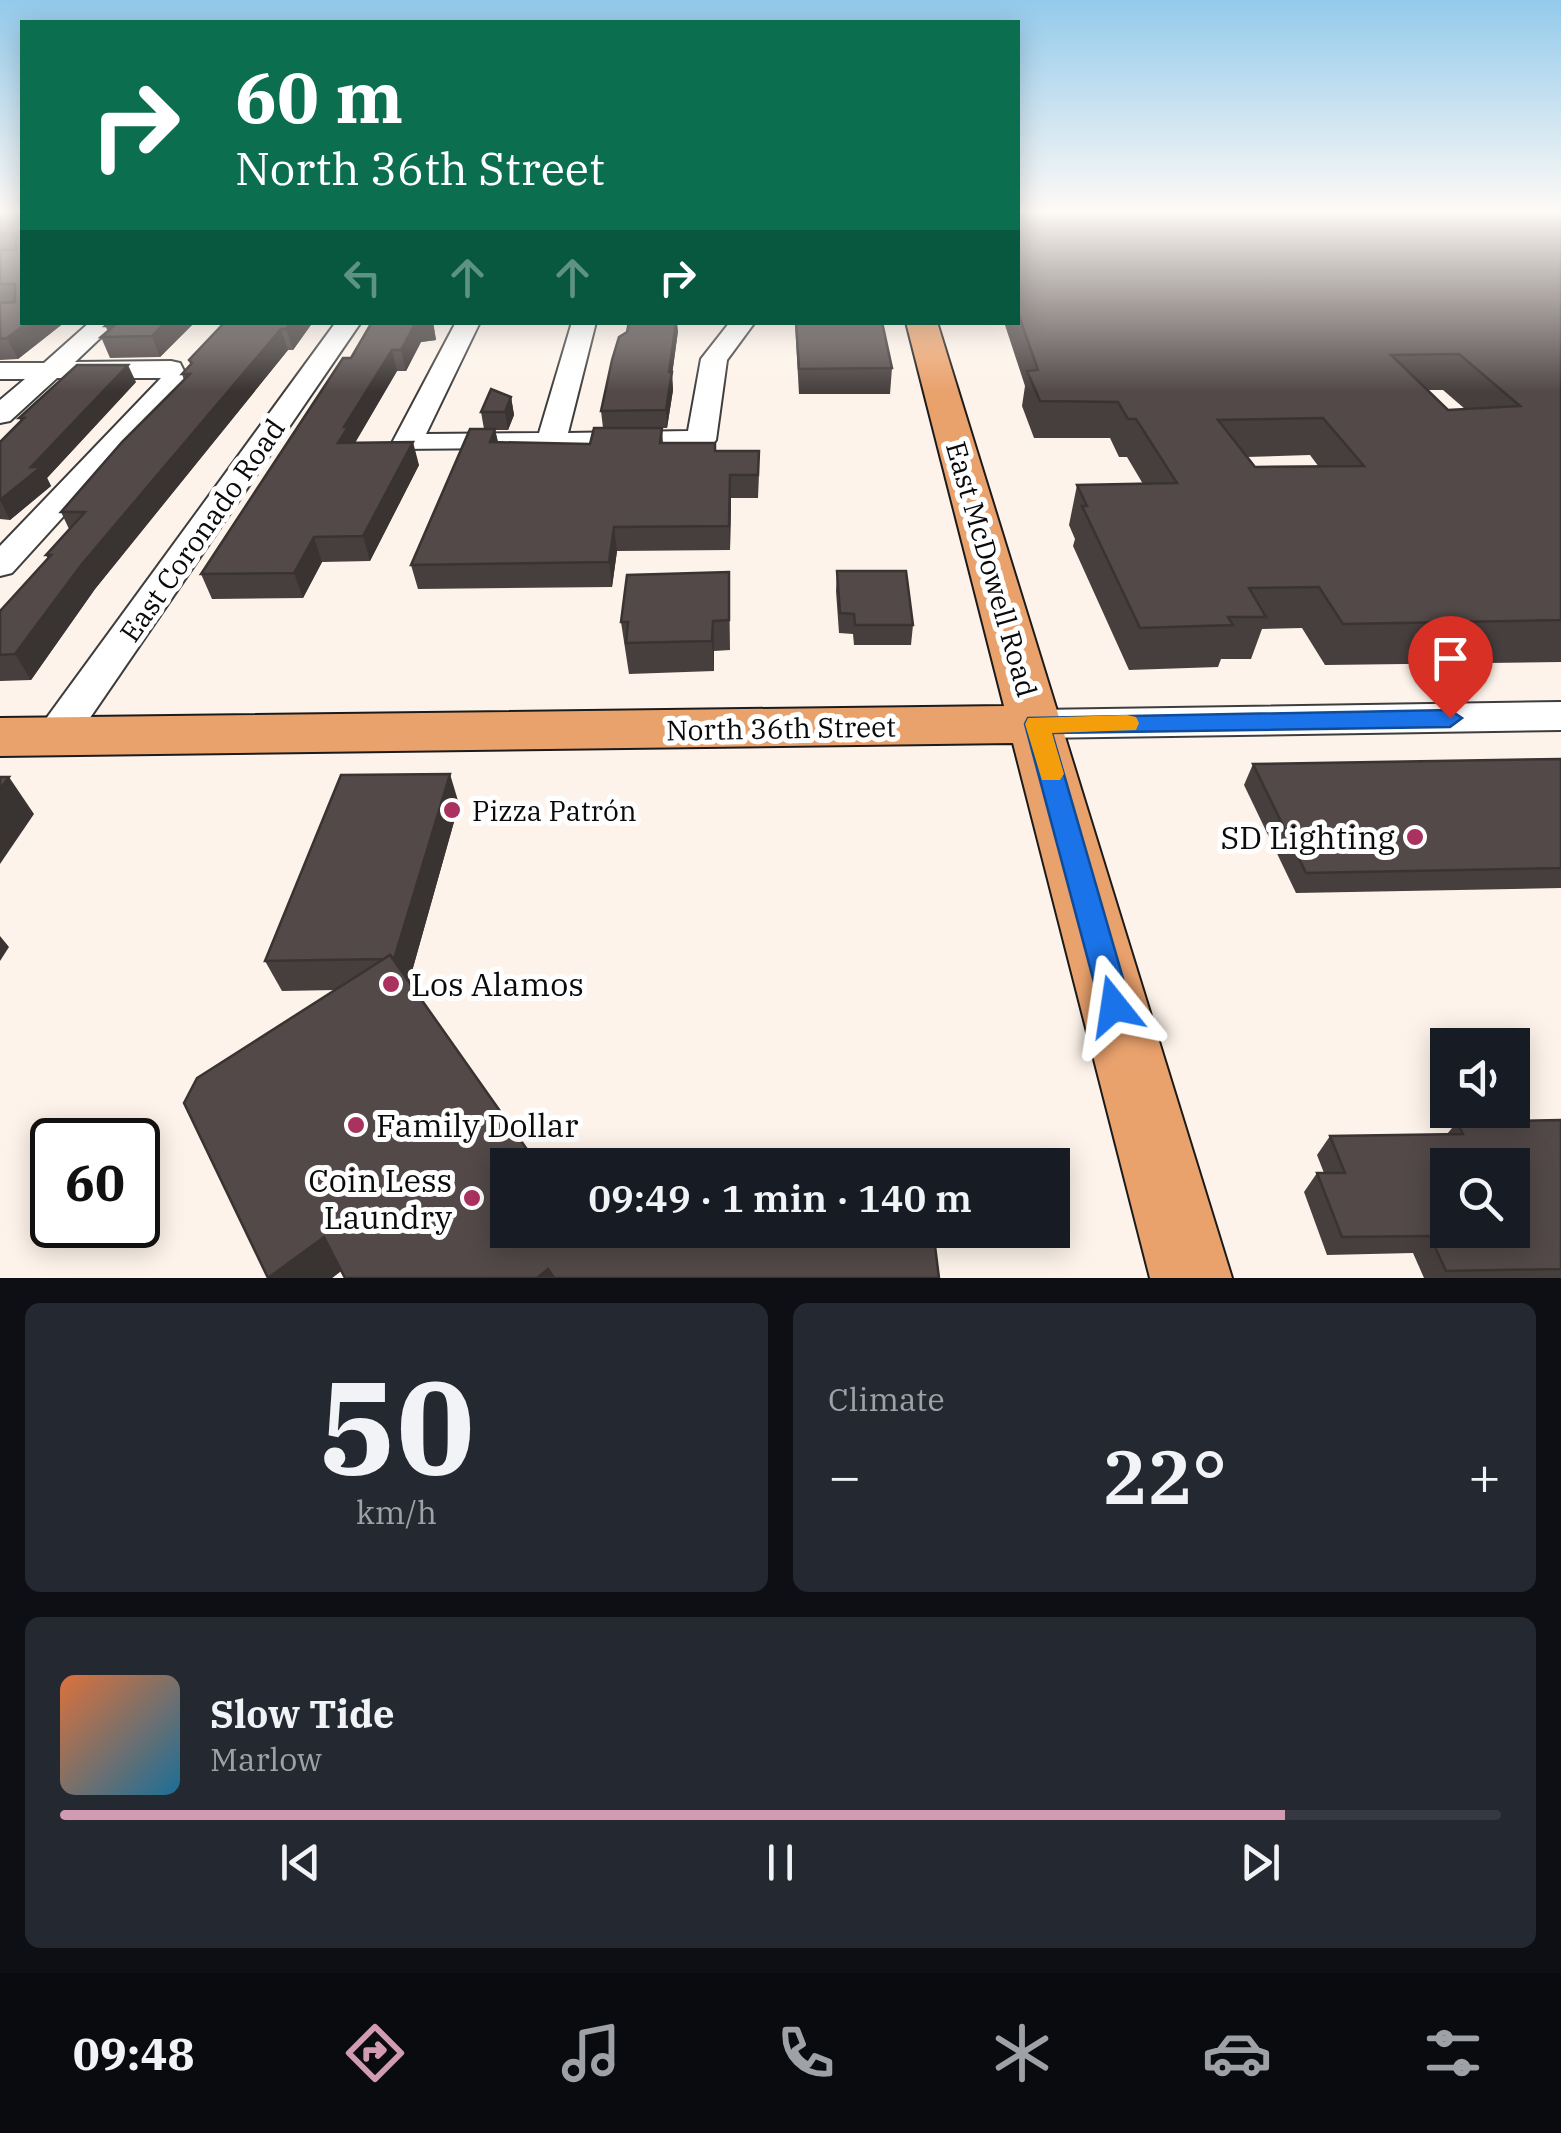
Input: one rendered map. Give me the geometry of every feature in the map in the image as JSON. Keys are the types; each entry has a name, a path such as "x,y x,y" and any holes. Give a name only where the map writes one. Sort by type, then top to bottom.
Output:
{"main road":[{"name":"East McDowell Road","path":"922,325 1190,1278"},
{"name":"North 36th Street","path":"0,737 1037,724"}],"street":[{"path":"0,416 102,325"},
{"name":"East Coronado Road","path":"55,736 347,325"},
{"path":"466,325 407,443 701,440 714,359 741,325"},
{"path":"551,441 583,325"},
{"path":"0,371 172,369 174,379 0,566"},
{"name":"North 36th Street","path":"1037,724 1561,716"}],"building":[{"path":"0,273 20,273 20,325 24,325 0,339 0,303 15,302 15,284 0,284"},
{"path":"1020,273 1561,273 1561,620 1343,624 1319,587 1249,588 1266,617 1228,617 1233,625 1140,628 1082,506 1087,506 1077,485 1177,483 1136,419 1128,419 1118,402 1040,401 1027,371 1038,370 1020,319","holes":["1459,354 1520,406 1448,410 1391,355","1323,418 1364,466 1255,467 1218,420"]},
{"path":"163,325 152,336 101,337 114,326 105,326"},
{"path":"222,325 289,325 281,329 82,564 15,654 0,655 0,611 85,512 61,512 122,442 190,374 182,374 192,363 189,360"},
{"path":"370,325 414,325 401,350 392,350 338,443 413,442 363,536 314,537 294,573 201,574 343,358 351,358"},
{"path":"628,325 676,325 666,410 601,411 619,337 627,332"},
{"path":"796,325 883,325 892,368 799,369"},
{"path":"77,365 128,365 31,467 41,467 0,500 0,442 24,418 19,418"},
{"path":"491,389 511,397 505,412 481,412"},
{"path":"594,428 662,428 660,443 715,443 715,451 759,451 758,475 730,475 729,526 614,527 609,562 411,565 470,429 495,429 490,442 590,444"},
{"path":"837,571 906,571 913,625 855,625 854,614 840,613"},
{"path":"729,572 729,620 713,621 712,641 626,643 628,622 621,622 627,575"},
{"name":"SD Lighting","path":"1561,759 1561,868 1306,873 1253,764"},
{"path":"450,774 394,959 390,955 384,959 265,961 341,775"},
{"path":"390,955 526,1148 490,1148 490,1248 935,1248 939,1278 554,1278 548,1269 537,1278 345,1278 324,1237 268,1278 184,1103 197,1078"},
{"path":"1561,1120 1561,1269 1446,1271 1435,1248 1530,1248 1530,1148 1430,1148 1430,1236 1342,1237 1317,1173 1345,1173 1330,1136 1463,1134 1460,1128 1530,1128 1530,1121"}],"slow traffic":[{"path":"1051,774 1037,724 1127,723"}],"place":[{"name":"Pizza Patrón","path":"452,810"},
{"name":"SD Lighting","path":"1415,837"},
{"name":"Los Alamos","path":"391,984"},
{"name":"Family Dollar","path":"356,1125"},
{"name":"Coin Less Laundry","path":"472,1198"}],"route":[{"path":"1114,1006 1037,724 1450,718"}]}
